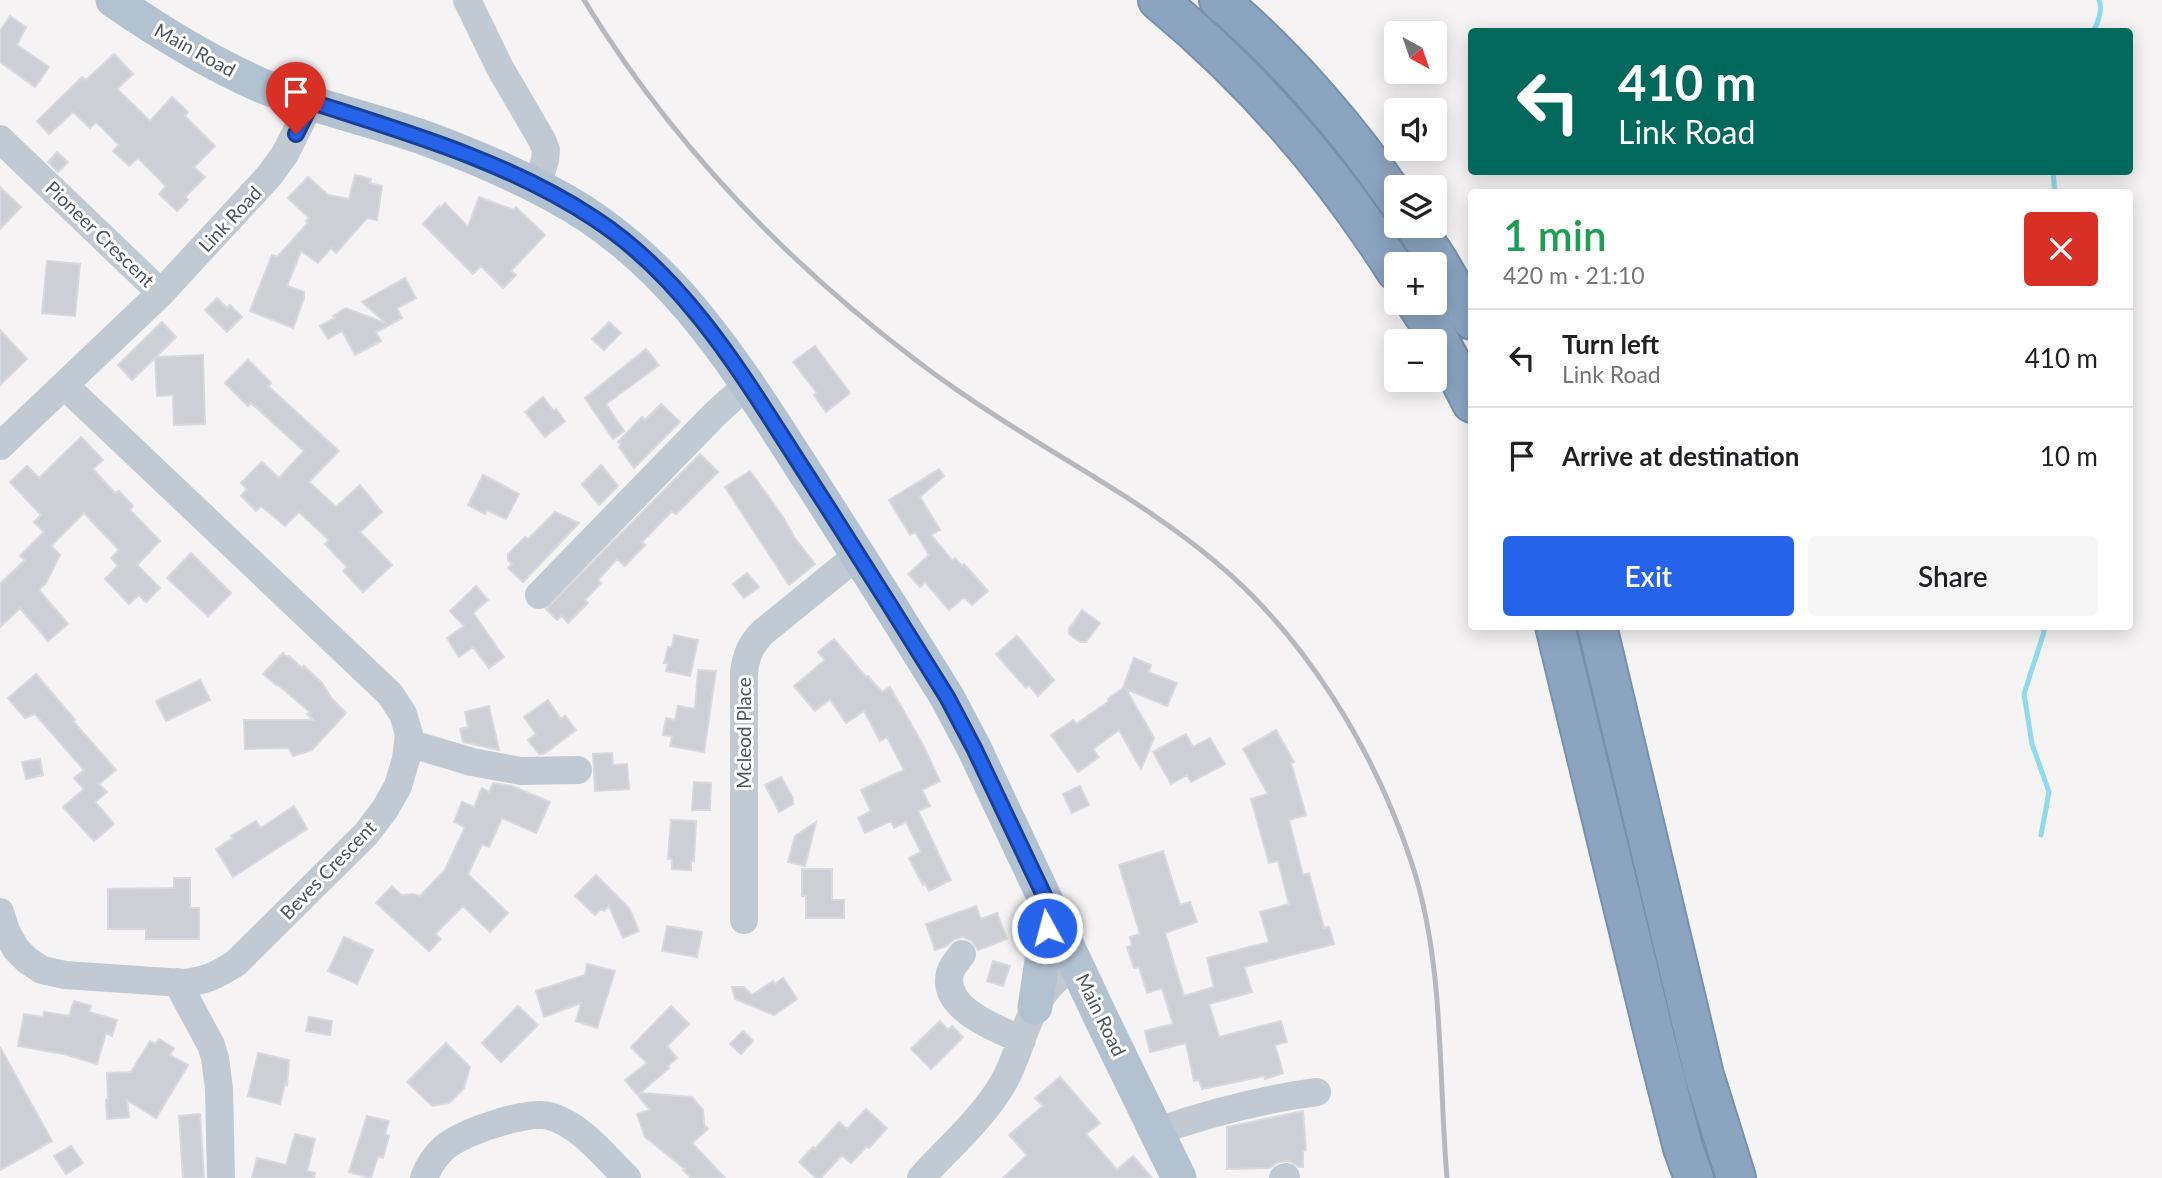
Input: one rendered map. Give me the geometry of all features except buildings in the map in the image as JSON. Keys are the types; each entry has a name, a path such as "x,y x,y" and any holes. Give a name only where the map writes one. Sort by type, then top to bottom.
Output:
{"highway":[{"path":"1158,0 1248,84 1314,155 1384,254"},
{"path":"1219,0 1281,59 1326,108 1384,183"},
{"path":"1423,238 1468,313"},
{"path":"1424,315 1468,395"},
{"path":"1556,630 1656,1042 1683,1148 1694,1178"},
{"path":"1598,630 1704,1074 1736,1178"}],"main road":[{"name":"Main Road","path":"113,0 187,48 267,87 424,138 537,186 596,219 662,275 706,326 748,384 947,697 974,748 1179,1178"},
{"path":"1035,1007 1050,908"}],"street":[{"path":"467,0 500,68 546,150 537,186"},
{"name":"Link Road","path":"161,293 270,176 285,154 312,102"},
{"name":"Pioneer Crescent","path":"0,139 161,293 0,446"},
{"path":"539,595 714,415 748,384"},
{"name":"Beves Crescent","path":"0,912 16,949 43,970 65,975 201,982 236,963 366,834 398,786 408,743 403,714 390,694 65,386"},
{"name":"Mcleod Place","path":"744,920 746,655 763,632 858,555"},
{"path":"408,743 472,762 510,769 579,770"},
{"path":"962,954 950,971 949,981 961,1006 987,1024 1022,1040"},
{"path":"923,1177 988,1105 1003,1083 1035,1007 1047,990 1075,962"},
{"path":"177,982 211,1045 215,1058 219,1089 221,1178"},
{"path":"1157,1130 1223,1109 1317,1092"},
{"path":"424,1178 434,1159 446,1147 471,1132 524,1115 545,1115 564,1121 578,1131 627,1178"}],"waterway":[{"path":"2095,28 2099,16 2099,0"},
{"path":"2053,175 2055,189"},
{"path":"2041,835 2049,792 2032,744 2024,694 2044,630"}],"railway":[{"path":"584,0 654,102 693,150 734,196 822,283 917,361 959,391 1140,506 1198,548 1246,589 1306,659 1333,698 1378,779 1397,822 1423,902 1435,980 1447,1178"}],"route":[{"path":"296,134 312,102 424,138 552,194 596,219 662,275 714,336 748,384 947,697 1050,908 1047,928"}]}
